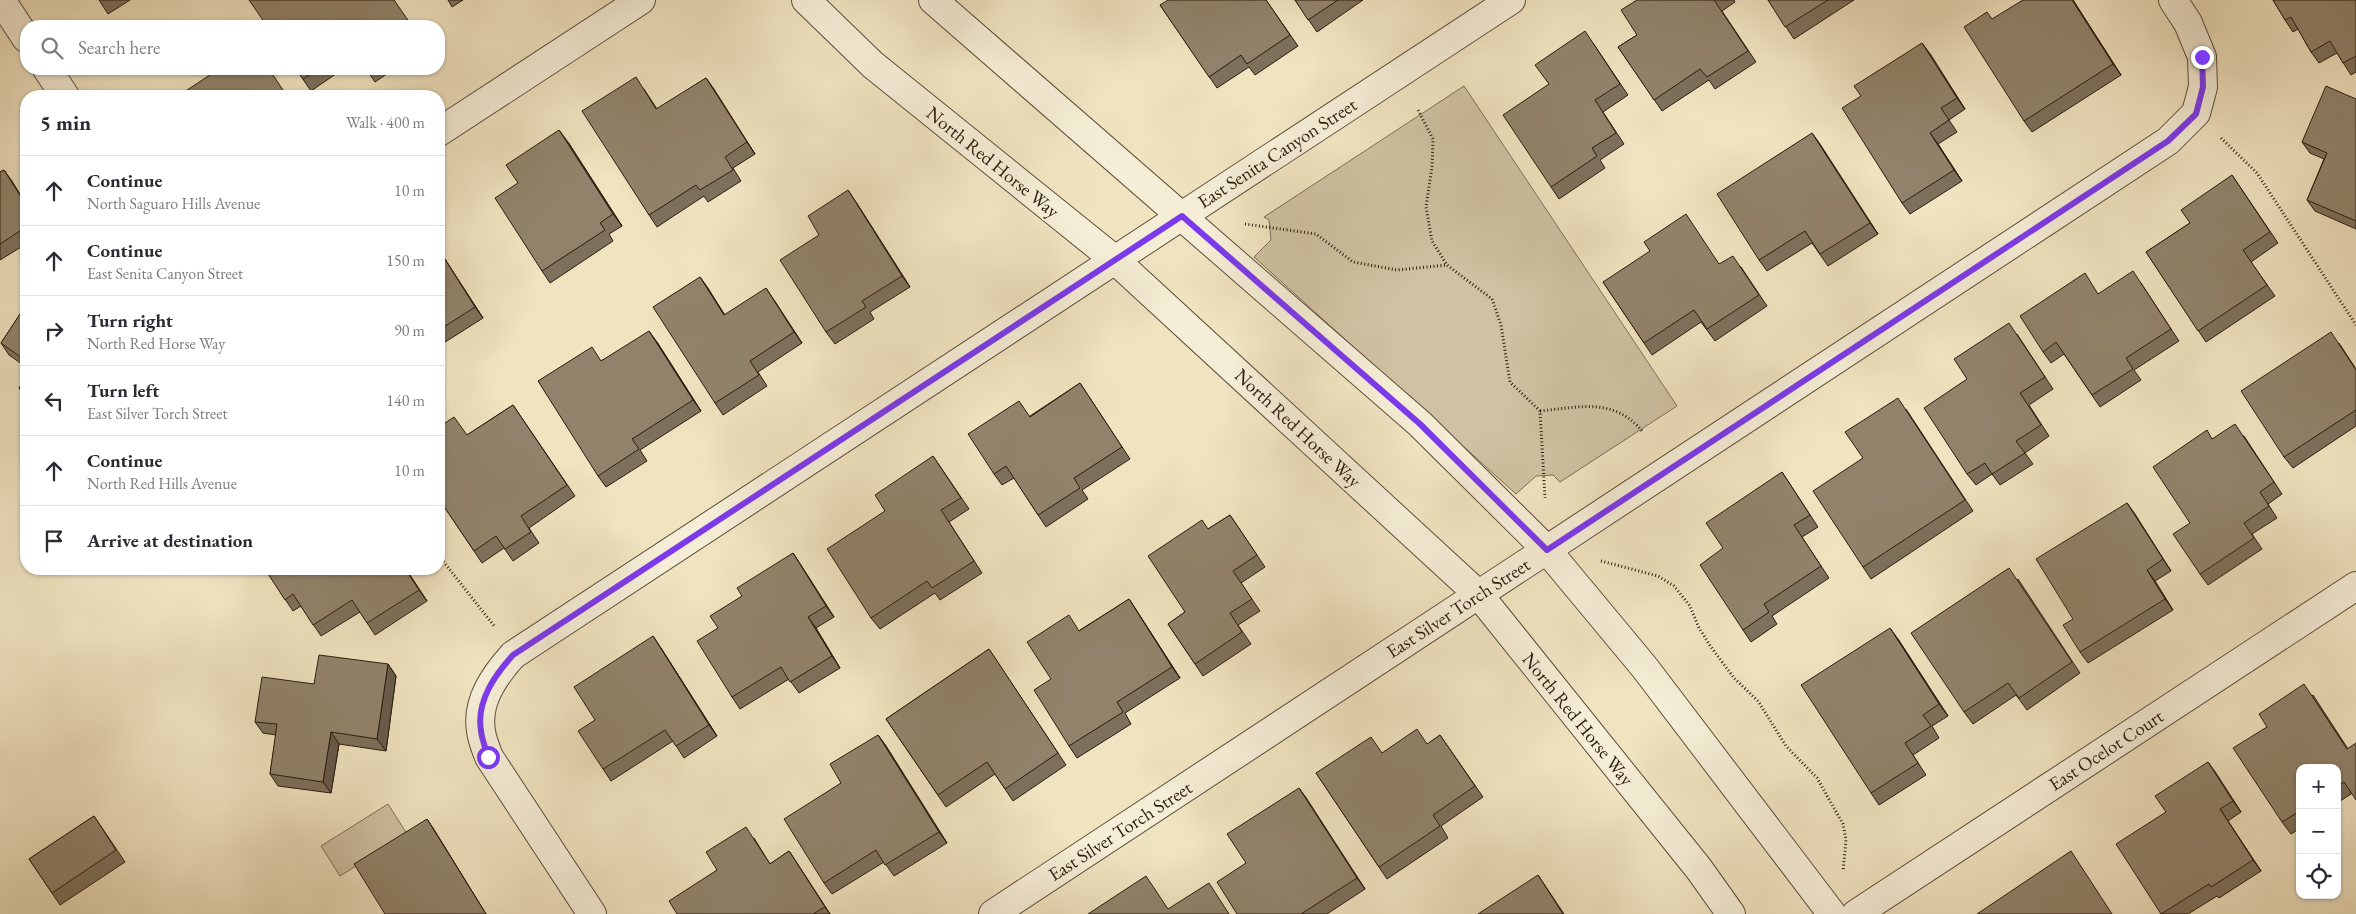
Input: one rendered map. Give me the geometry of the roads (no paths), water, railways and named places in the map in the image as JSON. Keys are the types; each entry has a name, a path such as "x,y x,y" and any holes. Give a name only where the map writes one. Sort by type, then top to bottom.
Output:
{"street":[{"path":"2,0 20,28"},
{"path":"445,128 641,0"},
{"name":"North Red Horse Way","path":"806,0 873,66 1115,260 1479,594 1699,869 1731,914"},
{"path":"933,0 1420,424 1547,550 1645,668 1832,914"},
{"name":"East Senita Canyon Street","path":"592,914 488,757 480,730 484,702 494,677 513,655 1511,0"},
{"name":"East Silver Torch Street","path":"993,914 2168,141 2196,114 2203,87 2202,57 2188,23 2173,0"},
{"path":"50,75 61,90"},
{"name":"East Ocelot Court","path":"1856,914 2356,586"}]}
